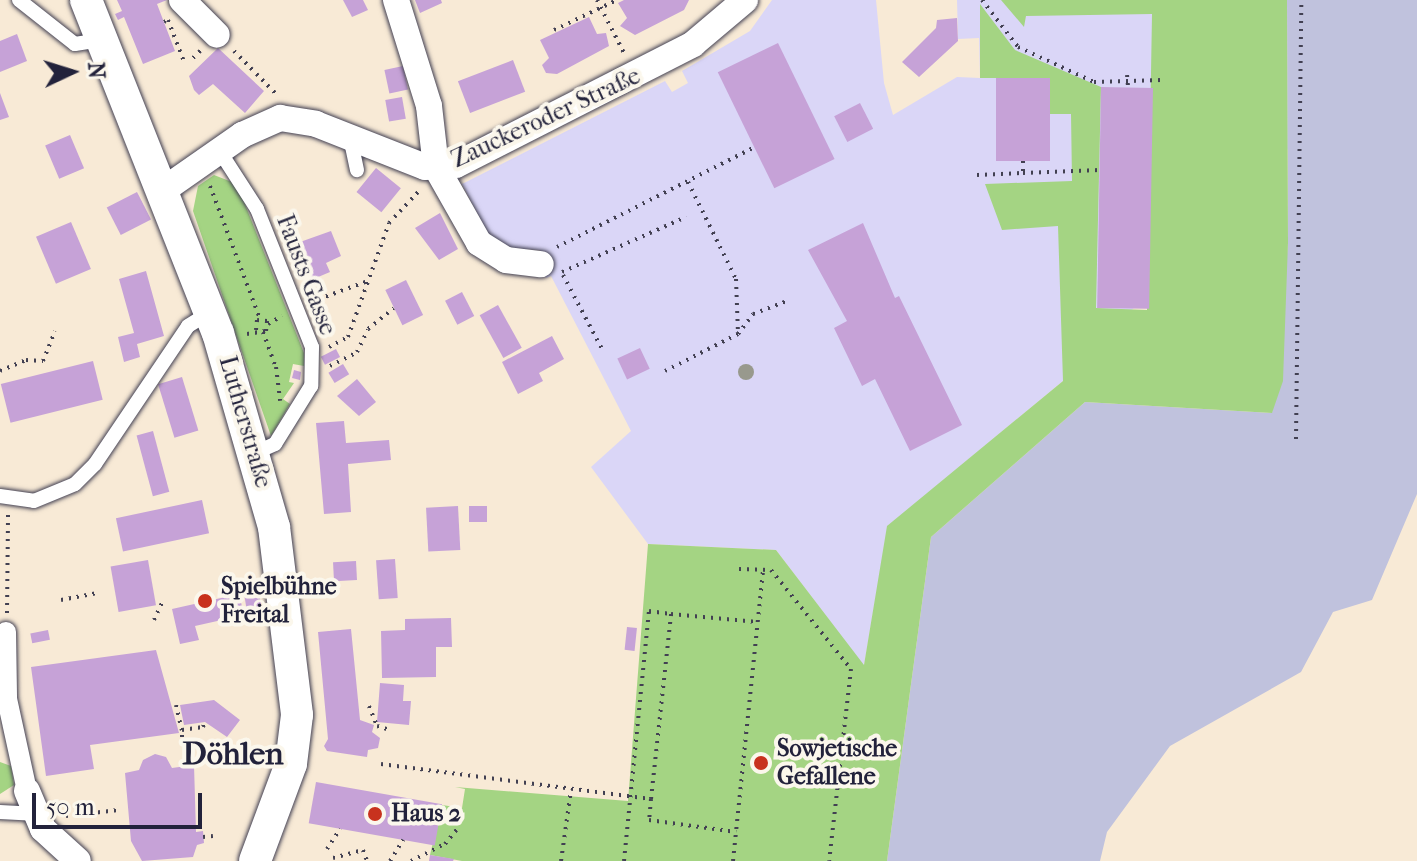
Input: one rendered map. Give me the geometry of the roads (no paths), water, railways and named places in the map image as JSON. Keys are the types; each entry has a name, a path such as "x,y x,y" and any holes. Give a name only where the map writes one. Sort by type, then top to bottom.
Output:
{"street":[{"name":"Lutherstraße","path":"86,0 99,40 210,312 255,453 274,527 297,715 291,764 255,861"},
{"path":"182,0 217,35"},
{"path":"396,0 422,73 430,176 479,243 506,260 543,266"},
{"name":"Zauckeroder Straße","path":"162,191 219,150 280,118 299,119 350,136 430,176 655,65 717,28 745,0"},
{"path":"6,632 7,699 34,811 78,861"}],"lane":[{"path":"19,0 75,44 99,40"},
{"path":"350,136 357,170"},
{"name":"Fausts Gasse","path":"219,150 257,209 313,355 311,386 275,444 255,453"},
{"path":"5,499 34,501 75,484 95,464 188,326 210,312"},
{"path":"0,812 34,811"}],"place":[{"name":"Spielbühne Freital","path":"205,601"},
{"name":"Sowjetische Gefallene","path":"761,763"},
{"name":"Haus 2","path":"375,814"}],"district":[{"name":"Döhlen","path":"233,754"}]}
